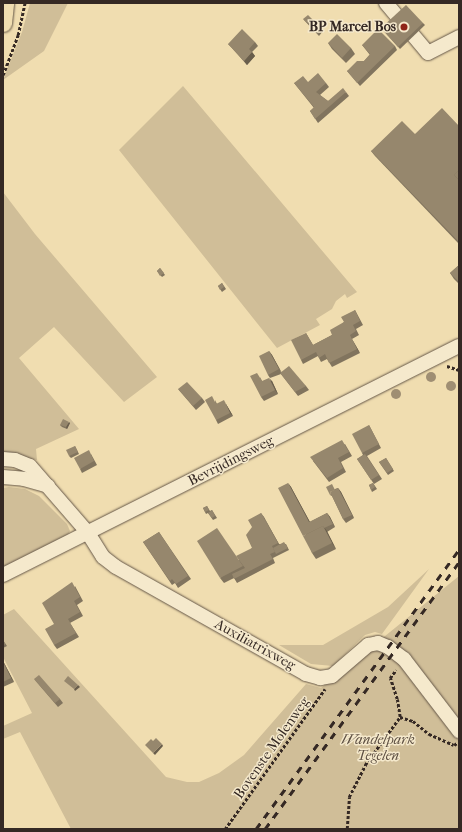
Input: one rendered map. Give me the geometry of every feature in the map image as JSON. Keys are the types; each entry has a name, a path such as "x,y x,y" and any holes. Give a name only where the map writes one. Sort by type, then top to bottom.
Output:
{"main road":[{"path":"3,23 5,3"}],"street":[{"path":"386,3 428,54 459,37"},
{"name":"Bevrijdingsweg","path":"3,575 459,346"},
{"name":"Auxiliatrixweg","path":"3,459 15,460 30,466 49,486 88,533 103,557 116,566 306,674 320,678 332,676"},
{"path":"3,477 24,478 49,486"},
{"path":"332,676 361,650 375,643 383,644 404,659 459,731"}],"path":[{"path":"3,75 18,35 24,3"},
{"path":"347,829 349,797 365,765 400,716 397,699 390,678 404,659"},
{"name":"Bovenste Molenweg","path":"225,829 294,737 332,676"},
{"path":"400,716 454,745 459,742"}],"green space":[{"path":"30,3 68,3 44,51 3,80 22,32"},
{"path":"183,86 357,292 347,298 345,294 336,301 332,309 316,319 320,325 277,348 119,150"},
{"path":"3,192 35,234 157,377 124,402 54,327 19,358 79,429 36,449 37,460 3,453"},
{"path":"9,487 25,489 39,496 67,524 70,531 66,538 3,571 3,488"},
{"path":"429,569 382,634 375,632 365,635 333,666 311,664 279,645 323,645 388,607"},
{"name":"Wandelpark Tegelen","path":"459,576 459,829 71,829 20,732 3,739 3,726 32,713 3,657 3,615 14,609 166,777 187,782 199,782 219,773 244,755 306,684 321,688"}],"building":[{"path":"406,5 423,23 398,47 381,28"},
{"path":"308,15 322,29 318,34 303,19"},
{"path":"242,29 255,42 249,49 252,52 244,61 228,44"},
{"path":"378,29 395,46 357,83 347,71 357,61 364,61 370,54 362,45"},
{"path":"337,34 351,48 342,58 328,43"},
{"path":"318,73 326,83 316,92 328,101 343,88 346,92 315,119 310,111 314,107 294,83 303,76 308,82"},
{"path":"442,108 459,126 459,170 454,175 459,180 459,242 371,151 402,121 415,134"},
{"path":"459,170 459,180 454,175"},
{"path":"459,265 459,282 450,273"},
{"path":"160,268 164,273 160,276 157,271"},
{"path":"222,283 224,287 220,290 218,286"},
{"path":"355,310 360,321 353,325 356,331 350,335 357,349 329,363 325,354 319,358 316,352 301,360 291,340 306,333 313,345 332,335 330,330 344,322 341,317"},
{"path":"269,351 279,369 268,375 259,356"},
{"path":"289,366 306,386 295,392 280,373"},
{"path":"257,373 262,381 269,378 275,390 261,397 250,376"},
{"path":"187,382 202,398 193,406 178,389"},
{"path":"212,396 216,404 224,400 230,413 216,420 205,400"},
{"path":"63,419 69,422 66,427 60,425"},
{"path":"369,425 379,444 362,453 352,434"},
{"path":"342,440 349,452 338,458 343,468 327,478 310,457"},
{"path":"75,446 78,452 69,456 66,450"},
{"path":"89,450 94,461 80,469 74,458"},
{"path":"365,454 379,475 371,480 357,459"},
{"path":"386,458 393,469 387,473 379,462"},
{"path":"288,483 309,522 327,513 333,524 324,528 323,526 303,536 278,488"},
{"path":"373,483 375,487 371,490 369,485"},
{"path":"332,484 335,490 330,492 330,495 326,487"},
{"path":"338,488 352,515 343,519 330,492"},
{"path":"207,506 209,510 205,512 203,508"},
{"path":"212,510 215,516 212,518 208,513"},
{"path":"261,513 278,543 272,546 275,552 270,554 273,559 234,579 232,574 245,568 236,556 252,548 246,535 252,527 248,520"},
{"path":"323,526 332,543 312,553 303,536"},
{"path":"217,528 243,566 220,578 197,541"},
{"path":"159,532 188,576 176,584 172,579 170,581 143,542"},
{"path":"284,542 288,548 276,554 273,548"},
{"path":"72,582 80,597 74,601 80,612 68,619 76,633 54,645 45,629 54,624 42,603"},
{"path":"3,662 11,678 3,682"},
{"path":"39,675 60,699 55,703 34,679"},
{"path":"68,676 78,685 74,689 64,681"},
{"path":"156,738 162,744 153,753 145,745 151,739 153,741"}],"railway":[{"path":"256,829 459,550"},
{"path":"265,829 459,562"}],"place":[{"name":"BP Marcel Bos","path":"404,27"}]}
